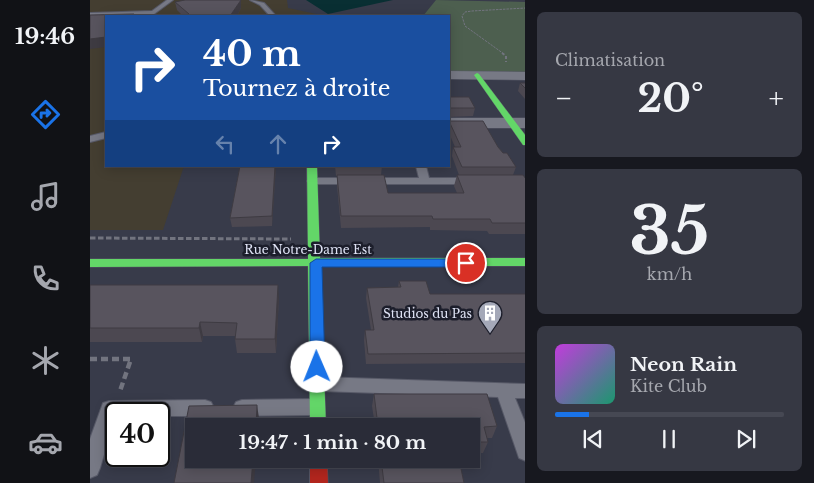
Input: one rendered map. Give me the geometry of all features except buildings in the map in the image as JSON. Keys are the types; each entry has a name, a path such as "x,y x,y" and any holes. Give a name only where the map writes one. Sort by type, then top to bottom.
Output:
{"street":[{"path":"450,75 525,76"},
{"path":"477,75 518,123 525,142"},
{"path":"450,123 518,123"},
{"path":"312,167 316,263 318,418"},
{"name":"Rue Notre-Dame Est","path":"90,263 525,262"},
{"path":"319,468 319,483"}],"lane":[{"path":"90,15 154,12 170,0"},
{"path":"253,0 262,4 273,15"},
{"path":"90,139 105,135"},
{"path":"421,167 425,181"},
{"path":"312,181 489,181"},
{"path":"318,384 525,391"},
{"path":"504,390 525,452"},
{"path":"90,468 109,409 318,407"}],"path":[{"path":"506,64 506,56 465,26 462,16 465,12 472,11 525,8"},
{"name":"Rue Notre-Dame Est","path":"90,238 314,239"},
{"path":"90,359 131,359 122,386"}],"shaded area":[{"path":"90,0 287,0 288,8 321,15 105,15 105,167 184,167 163,230 90,230"},
{"path":"306,0 393,0 328,14"},
{"path":"436,0 525,2 525,75 450,73 450,15 424,15"}],"traffic: fast":[{"path":"477,75 525,142"},
{"path":"312,167 318,418"},
{"path":"90,263 525,262"}],"traffic: jam":[{"path":"319,468 319,483"}],"place":[{"name":"Studios du Pas","path":"490,334"}],"route":[{"path":"317,367 316,263 466,263"}]}
